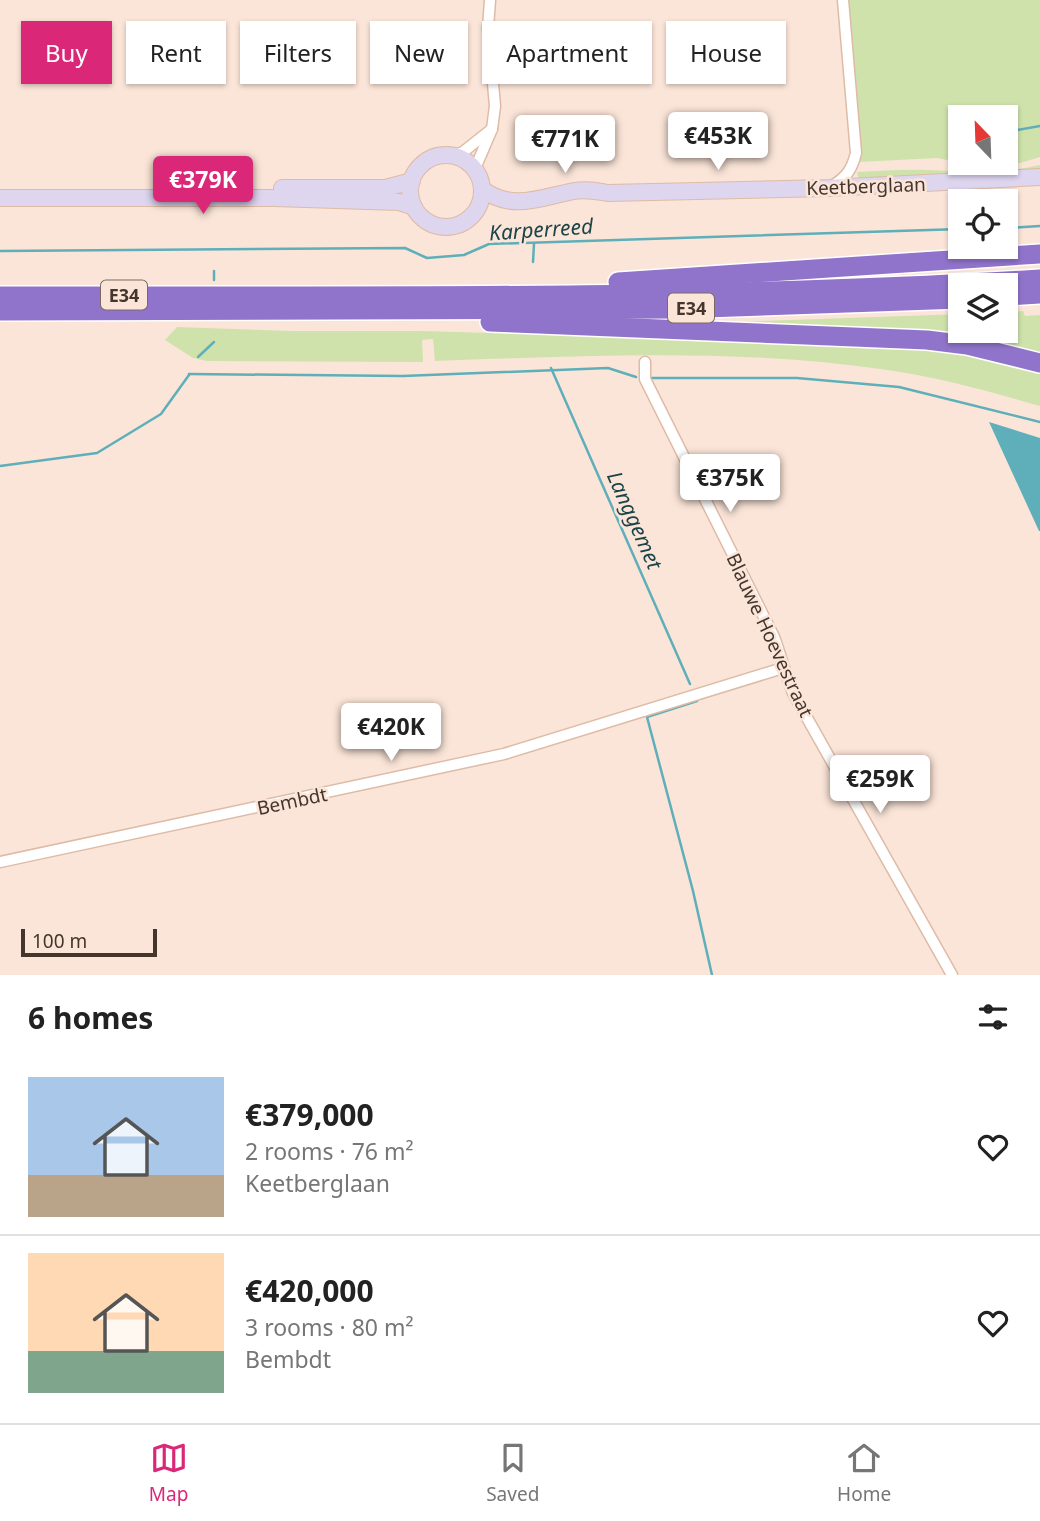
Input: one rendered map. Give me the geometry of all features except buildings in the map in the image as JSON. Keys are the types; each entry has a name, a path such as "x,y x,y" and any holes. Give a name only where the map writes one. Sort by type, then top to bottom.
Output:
{"highway":[{"path":"515,294 541,285 642,281 1040,254"},
{"name":"E34","path":"0,296 729,293 1040,279"},
{"path":"1018,295 1040,294"},
{"name":"E34","path":"0,311 676,309 948,299"},
{"path":"421,310 441,320 927,340 967,345 1040,363"}],"main road":[{"path":"439,156 452,156 466,162 476,172 482,189 480,202 473,215 455,226 441,227 425,220 414,207 410,194 412,181 416,172 426,162 439,156"},
{"name":"Keetberglaan","path":"482,189 506,201 545,200 573,191 590,190 608,193 828,188 1040,177"},
{"path":"0,189 385,188 412,181"},
{"name":"Keetberglaan","path":"473,215 489,209 564,205 608,193"},
{"path":"0,198 274,198 399,202 414,207"}],"street":[{"path":"476,172 492,129 495,106 488,28 491,0"},
{"path":"828,188 842,180 852,169 856,153 843,0"},
{"path":"452,156 463,152 492,129"},
{"name":"Blauwe Hoevestraat","path":"645,362 645,379 774,637 793,693 952,975"},
{"name":"Bembdt","path":"0,863 504,754 783,668"}],"green space":[{"path":"848,0 1040,0 1040,157 1018,163 1018,105 948,105 948,160 937,158 859,162"},
{"path":"1040,165 1040,170 1018,171 1018,169"},
{"path":"948,171 950,175 859,180 857,172"},
{"path":"1018,311 1023,311 1025,316 1040,315 1040,358 678,324 948,314 948,343 1018,343"},
{"path":"177,327 903,345 961,352 1040,371 1040,406 961,384 900,372 825,362 658,355 435,361 433,339 422,340 423,362 207,361 193,358 165,340"}],"water":[{"path":"989,422 1040,438 1040,531 1039,531"}],"waterway":[{"path":"1018,130 1040,126"},
{"name":"Karperreed","path":"1018,227 1040,226"},
{"name":"Karperreed","path":"0,251 405,248 427,258 464,255 489,244 948,229"},
{"name":"Langgemet","path":"533,262 534,244"},
{"path":"214,271 214,280"},
{"path":"198,357 214,342"},
{"name":"Langgemet","path":"551,368 690,684"},
{"path":"189,374 403,376 608,368 636,377"},
{"path":"0,466 97,453 161,414 189,375"},
{"path":"652,378 797,378 899,387 1040,422"},
{"name":"Langgemet","path":"697,701 647,717 712,975"}]}
